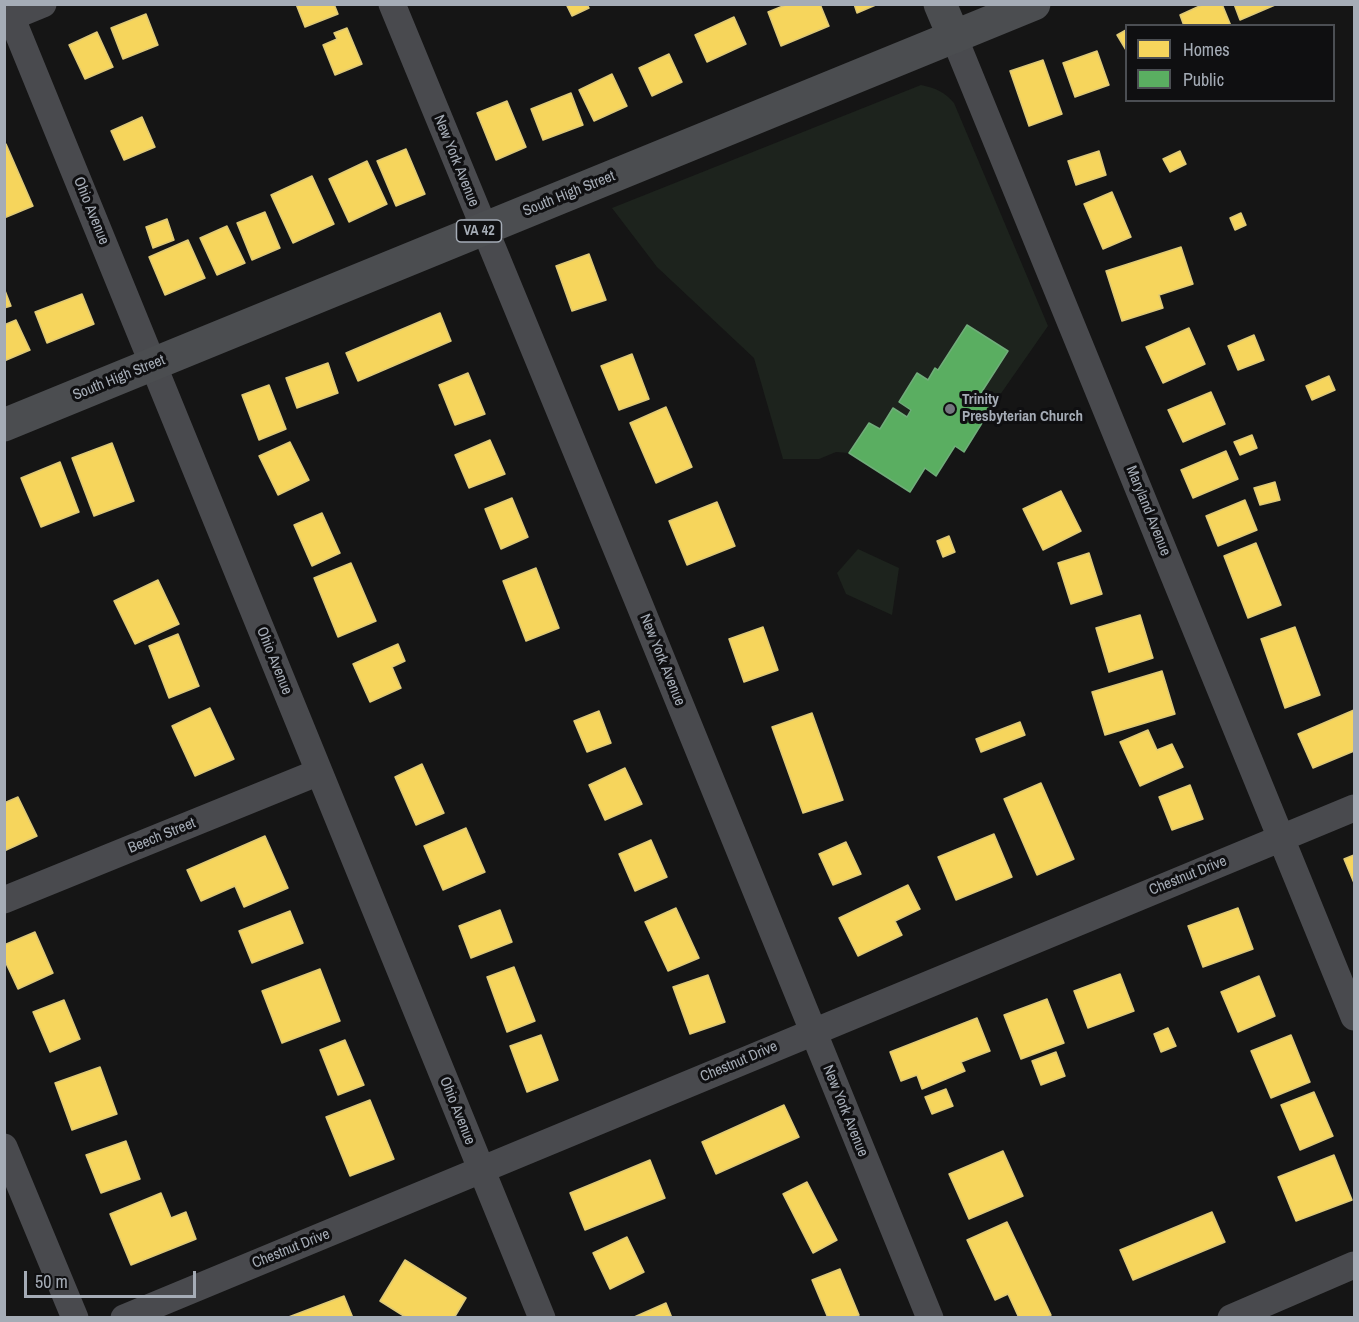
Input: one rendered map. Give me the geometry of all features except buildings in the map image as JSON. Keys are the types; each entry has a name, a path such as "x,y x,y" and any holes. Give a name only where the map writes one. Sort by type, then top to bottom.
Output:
{"main road":[{"name":"Maryland Avenue","path":"940,4 954,37"},
{"name":"South High Street","path":"4,425 1034,4"}],"street":[{"path":"7,14 43,4"},
{"name":"New York Avenue","path":"392,4 930,1317"},
{"name":"Ohio Avenue","path":"7,14 154,364 542,1317"},
{"name":"Maryland Avenue","path":"954,37 1354,1017"},
{"name":"Beech Street","path":"4,900 319,772"},
{"name":"Chestnut Drive","path":"124,1317 482,1171 1354,808"},
{"path":"4,1148 75,1317"},
{"path":"1231,1317 1354,1265"}],"shaded area":[{"path":"921,85 939,91 954,103 1048,326 995,402 981,393 1007,351 967,325 938,370 928,380 917,373 899,402 911,410 907,417 893,408 880,429 869,423 849,453 836,452 819,459 783,459 754,358 657,267 612,208"},
{"path":"858,549 899,568 892,615 846,594 837,573"}],"place":[{"name":"Trinity Presbyterian Church","path":"950,409"}]}
